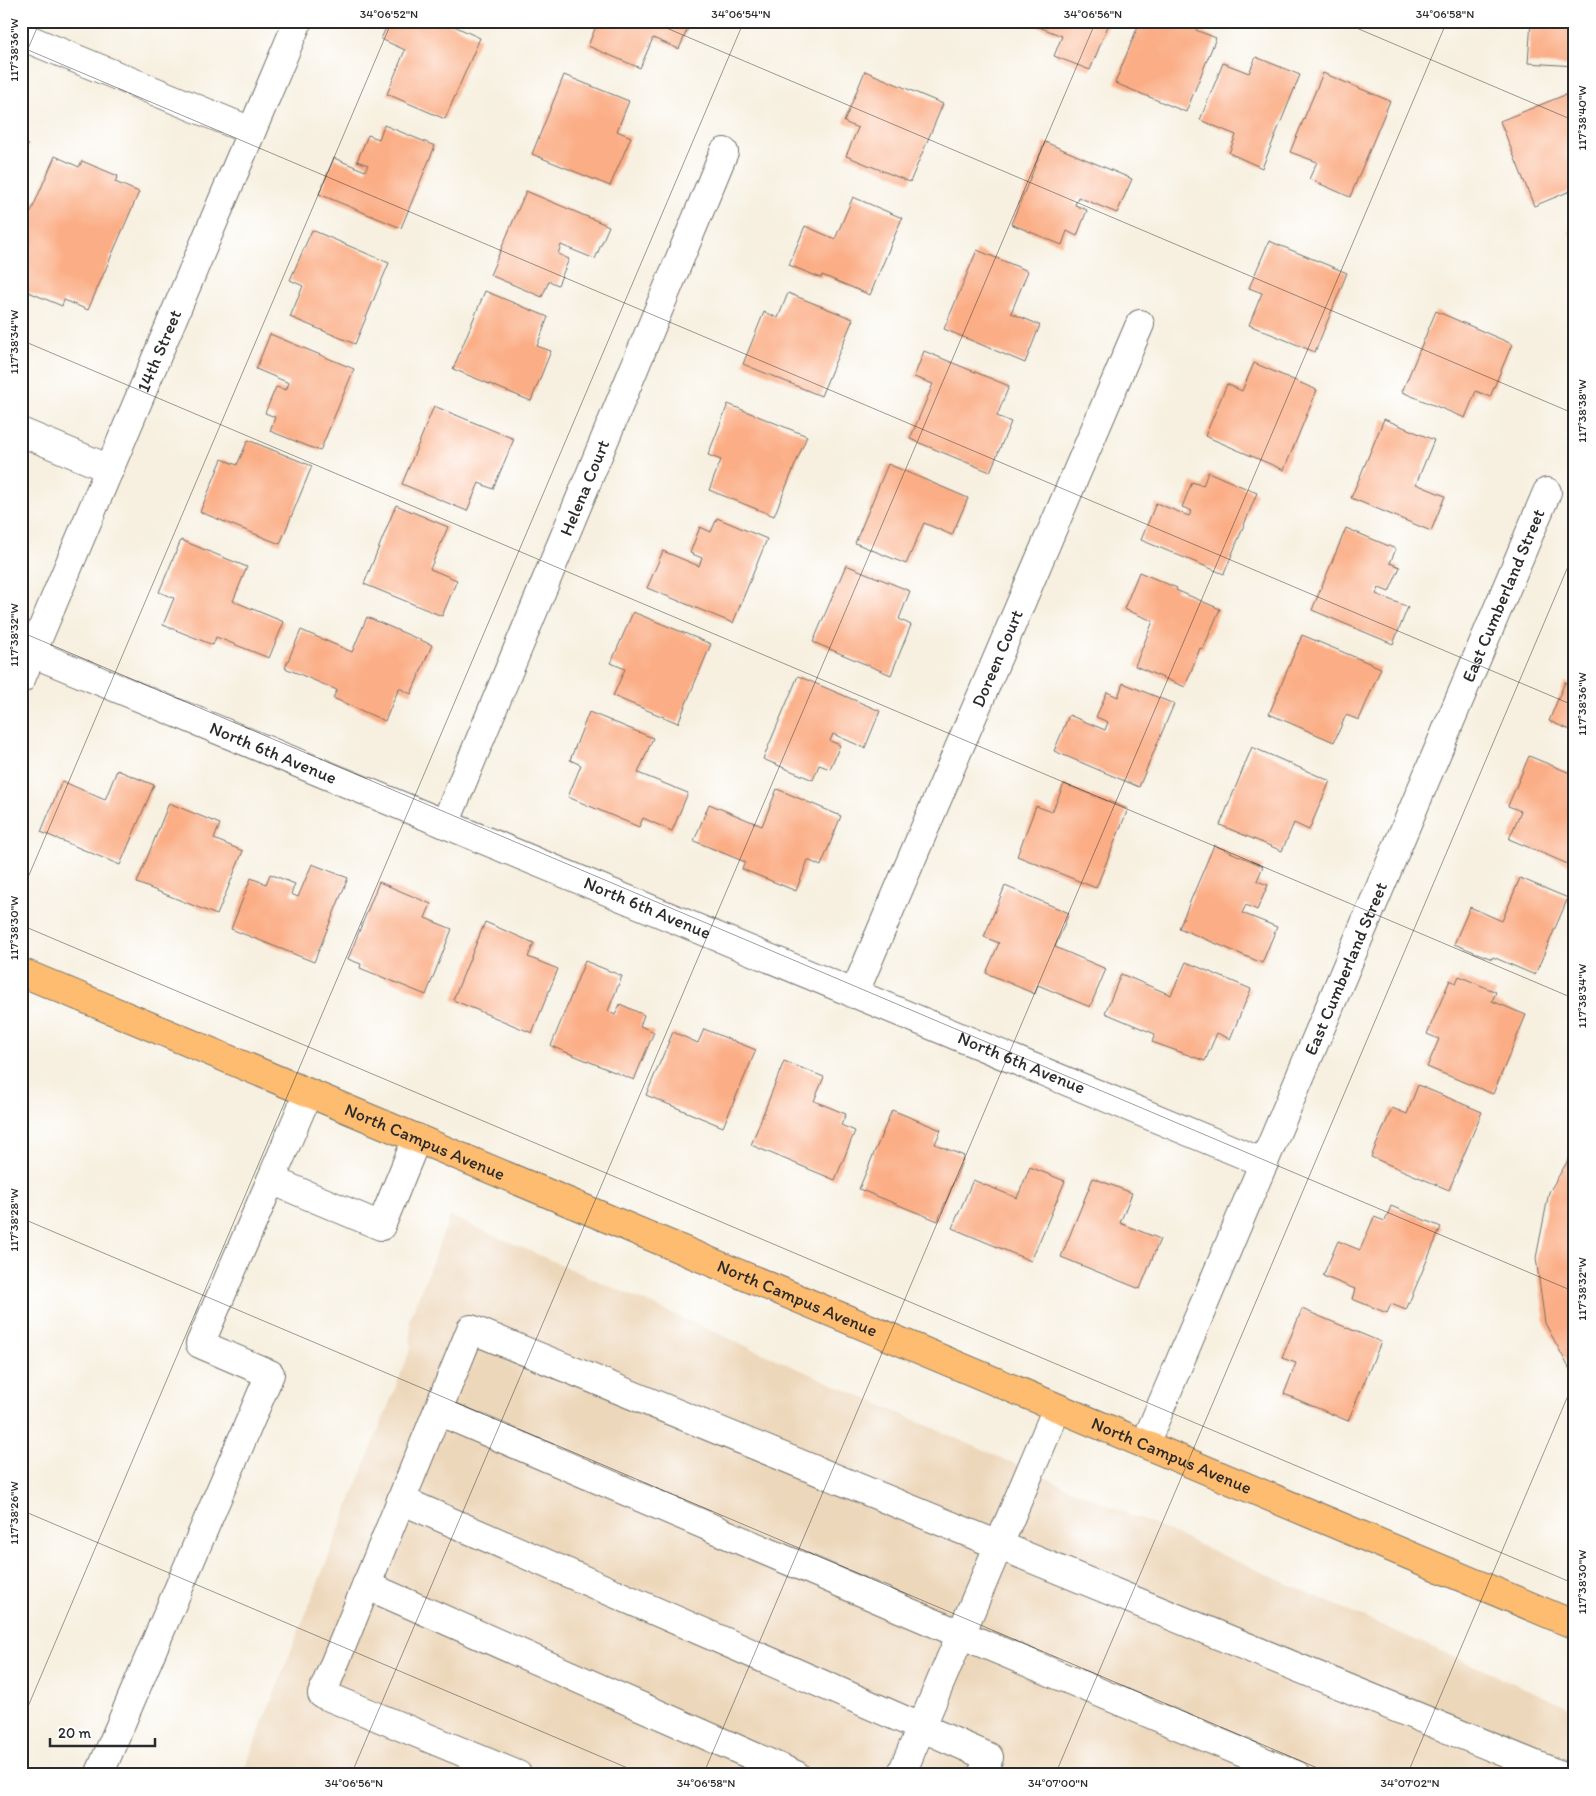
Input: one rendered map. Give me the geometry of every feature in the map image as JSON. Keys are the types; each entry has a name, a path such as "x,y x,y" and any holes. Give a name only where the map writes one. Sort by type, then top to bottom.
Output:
{"main road":[{"name":"North Campus Avenue","path":"21,972 1575,1625"}],"street":[{"name":"14th Street","path":"21,679 298,21"},
{"path":"21,36 251,132"},
{"name":"Helena Court","path":"445,824 724,152"},
{"name":"Doreen Court","path":"854,994 1140,324"},
{"path":"21,432 110,469"},
{"name":"East Cumberland Street","path":"1145,1444 1547,492"},
{"name":"North 6th Avenue","path":"32,653 1264,1163"},
{"path":"100,1775 270,1374 200,1344 308,1093"},
{"path":"271,1180 381,1226 416,1138"},
{"path":"518,1775 322,1694 471,1329 1560,1775"},
{"path":"901,1775 1057,1408"},
{"path":"438,1411 1296,1775"},
{"path":"401,1500 990,1757 982,1775"},
{"path":"366,1585 796,1775"}],"shaded area":[{"path":"450,1216 1575,1710 1575,1775 242,1775 411,1348 410,1319"}],"building":[{"path":"389,21 443,21 480,38 445,119 387,94 405,50 381,39"},
{"path":"598,21 691,21 679,49 653,38 640,68 588,46"},
{"path":"1024,21 1110,21 1090,70 1054,56 1062,36"},
{"path":"1140,21 1200,21 1196,30 1216,38 1186,112 1115,83"},
{"path":"1531,21 1575,21 1575,66 1528,63"},
{"path":"1256,57 1300,75 1262,168 1229,153 1236,135 1200,120 1223,63 1249,73"},
{"path":"865,71 943,104 910,182 846,156 858,128 844,122"},
{"path":"1323,73 1390,101 1350,197 1309,179 1317,162 1290,152"},
{"path":"564,75 629,101 617,131 631,137 610,186 532,154"},
{"path":"1575,91 1575,189 1534,206 1500,121"},
{"path":"384,125 435,146 401,228 319,194 334,158 365,171 368,165 357,161 368,135 379,139"},
{"path":"21,142 28,145 21,159"},
{"path":"1045,142 1132,179 1117,213 1078,197 1075,205 1087,210 1077,236 1067,231 1062,245 1011,224"},
{"path":"55,156 79,167 82,161 118,176 115,182 139,192 88,310 64,300 62,306 26,291 28,285 21,281 21,235"},
{"path":"526,191 609,226 595,259 561,245 558,254 569,259 558,285 549,281 542,297 490,275"},
{"path":"853,197 902,218 870,295 822,275 821,278 789,265 805,226 835,239"},
{"path":"1575,226 1575,238 1569,233"},
{"path":"312,230 389,263 355,344 290,317 303,286 290,280"},
{"path":"1269,241 1347,273 1315,352 1249,325 1262,293 1249,288"},
{"path":"977,250 1028,271 1011,313 1040,325 1025,363 944,329"},
{"path":"485,291 548,317 537,346 551,351 531,401 453,369"},
{"path":"788,293 853,319 821,396 743,364 764,312 778,318"},
{"path":"1436,311 1512,344 1490,397 1476,391 1465,418 1402,392"},
{"path":"270,334 354,369 320,451 270,431 275,417 265,413 276,387 286,390 289,383 256,369"},
{"path":"924,351 1009,386 997,416 1011,422 990,472 910,439 933,384 914,377"},
{"path":"1254,363 1317,390 1284,470 1205,436 1227,384 1242,391"},
{"path":"728,404 807,436 774,516 709,490 721,460 708,455"},
{"path":"434,406 514,439 493,489 479,483 467,511 402,484"},
{"path":"1384,419 1434,440 1416,484 1445,496 1431,531 1351,498"},
{"path":"248,440 312,466 280,544 200,512 222,459 237,465"},
{"path":"888,464 968,498 952,535 924,523 906,564 855,543"},
{"path":"1208,472 1257,493 1224,574 1141,540 1156,503 1189,516 1192,511 1182,507 1192,482 1203,486"},
{"path":"396,505 448,527 430,569 457,580 442,616 364,584"},
{"path":"717,518 767,539 733,623 647,588 663,551 699,566 702,558 690,553 700,527 711,532"},
{"path":"1346,528 1396,549 1390,563 1400,567 1389,592 1379,588 1376,594 1408,607 1393,644 1312,610"},
{"path":"181,540 247,567 233,601 284,622 269,658 216,637 213,645 163,625 174,598 159,592"},
{"path":"846,565 910,591 899,619 911,625 891,675 813,642"},
{"path":"1139,572 1220,609 1203,649 1200,648 1185,687 1135,666 1153,621 1124,609"},
{"path":"633,612 711,644 678,723 613,696 625,669 611,663"},
{"path":"367,617 432,645 411,694 399,688 385,721 333,698 337,690 285,668 301,630 352,652"},
{"path":"1302,635 1381,668 1359,720 1346,715 1334,742 1269,714"},
{"path":"798,676 880,711 865,748 833,734 830,741 840,745 830,769 819,765 813,780 763,759"},
{"path":"1565,682 1575,687 1575,732 1549,721"},
{"path":"1123,683 1174,704 1139,787 1054,751 1069,715 1105,730 1108,722 1096,717 1107,692 1118,697"},
{"path":"589,712 653,738 638,773 688,793 672,831 643,818 639,827 568,797 581,765 570,760"},
{"path":"1252,747 1330,781 1309,830 1294,823 1282,851 1220,825"},
{"path":"1529,756 1575,775 1575,867 1509,839 1521,811 1508,806"},
{"path":"117,770 154,785 120,865 41,832 62,781 105,800"},
{"path":"1064,784 1128,809 1096,888 1017,856 1036,806 1052,812"},
{"path":"777,789 841,816 821,866 808,860 796,891 742,869 745,862 694,841 709,804 762,826"},
{"path":"169,803 220,824 214,839 243,851 217,915 137,883"},
{"path":"1214,845 1263,866 1257,881 1268,885 1257,910 1246,905 1242,913 1277,927 1262,963 1179,928"},
{"path":"312,864 348,878 314,962 231,929 251,878 266,884 270,874 295,884 291,894 298,897"},
{"path":"1520,878 1568,898 1535,975 1493,957 1492,959 1454,944 1470,907 1502,921"},
{"path":"379,882 431,904 425,918 452,929 426,995 360,968 361,964 348,959"},
{"path":"1005,886 1069,913 1055,947 1106,969 1090,1007 1038,985 1035,994 986,973 999,943 984,937"},
{"path":"485,922 534,943 528,957 558,969 532,1033 453,1000"},
{"path":"585,961 622,976 608,1011 615,1015 620,1004 644,1015 640,1026 654,1032 634,1080 551,1046"},
{"path":"1186,962 1251,989 1230,1039 1217,1033 1205,1061 1152,1042 1155,1034 1105,1013 1121,974 1171,995"},
{"path":"1459,976 1496,992 1492,1001 1526,1015 1493,1094 1427,1067 1439,1039 1427,1034 1450,980 1456,983"},
{"path":"704,1029 756,1050 723,1127 646,1095 673,1032 698,1043"},
{"path":"784,1061 824,1077 814,1101 846,1114 841,1125 855,1131 835,1180 751,1145"},
{"path":"1418,1085 1482,1112 1449,1190 1371,1157 1392,1108 1407,1114"},
{"path":"892,1110 941,1130 935,1144 964,1156 938,1221 859,1189"},
{"path":"1575,1149 1575,1379 1545,1323 1536,1258 1549,1192"},
{"path":"1030,1167 1065,1181 1031,1261 952,1228 973,1180 1017,1198"},
{"path":"1093,1178 1132,1193 1120,1223 1160,1239 1140,1289 1061,1257"},
{"path":"1391,1206 1441,1227 1406,1310 1391,1304 1387,1313 1352,1299 1355,1289 1323,1276 1338,1241 1360,1250 1374,1217 1385,1221"},
{"path":"1302,1309 1381,1342 1348,1421 1284,1394 1296,1363 1282,1358"}]}
